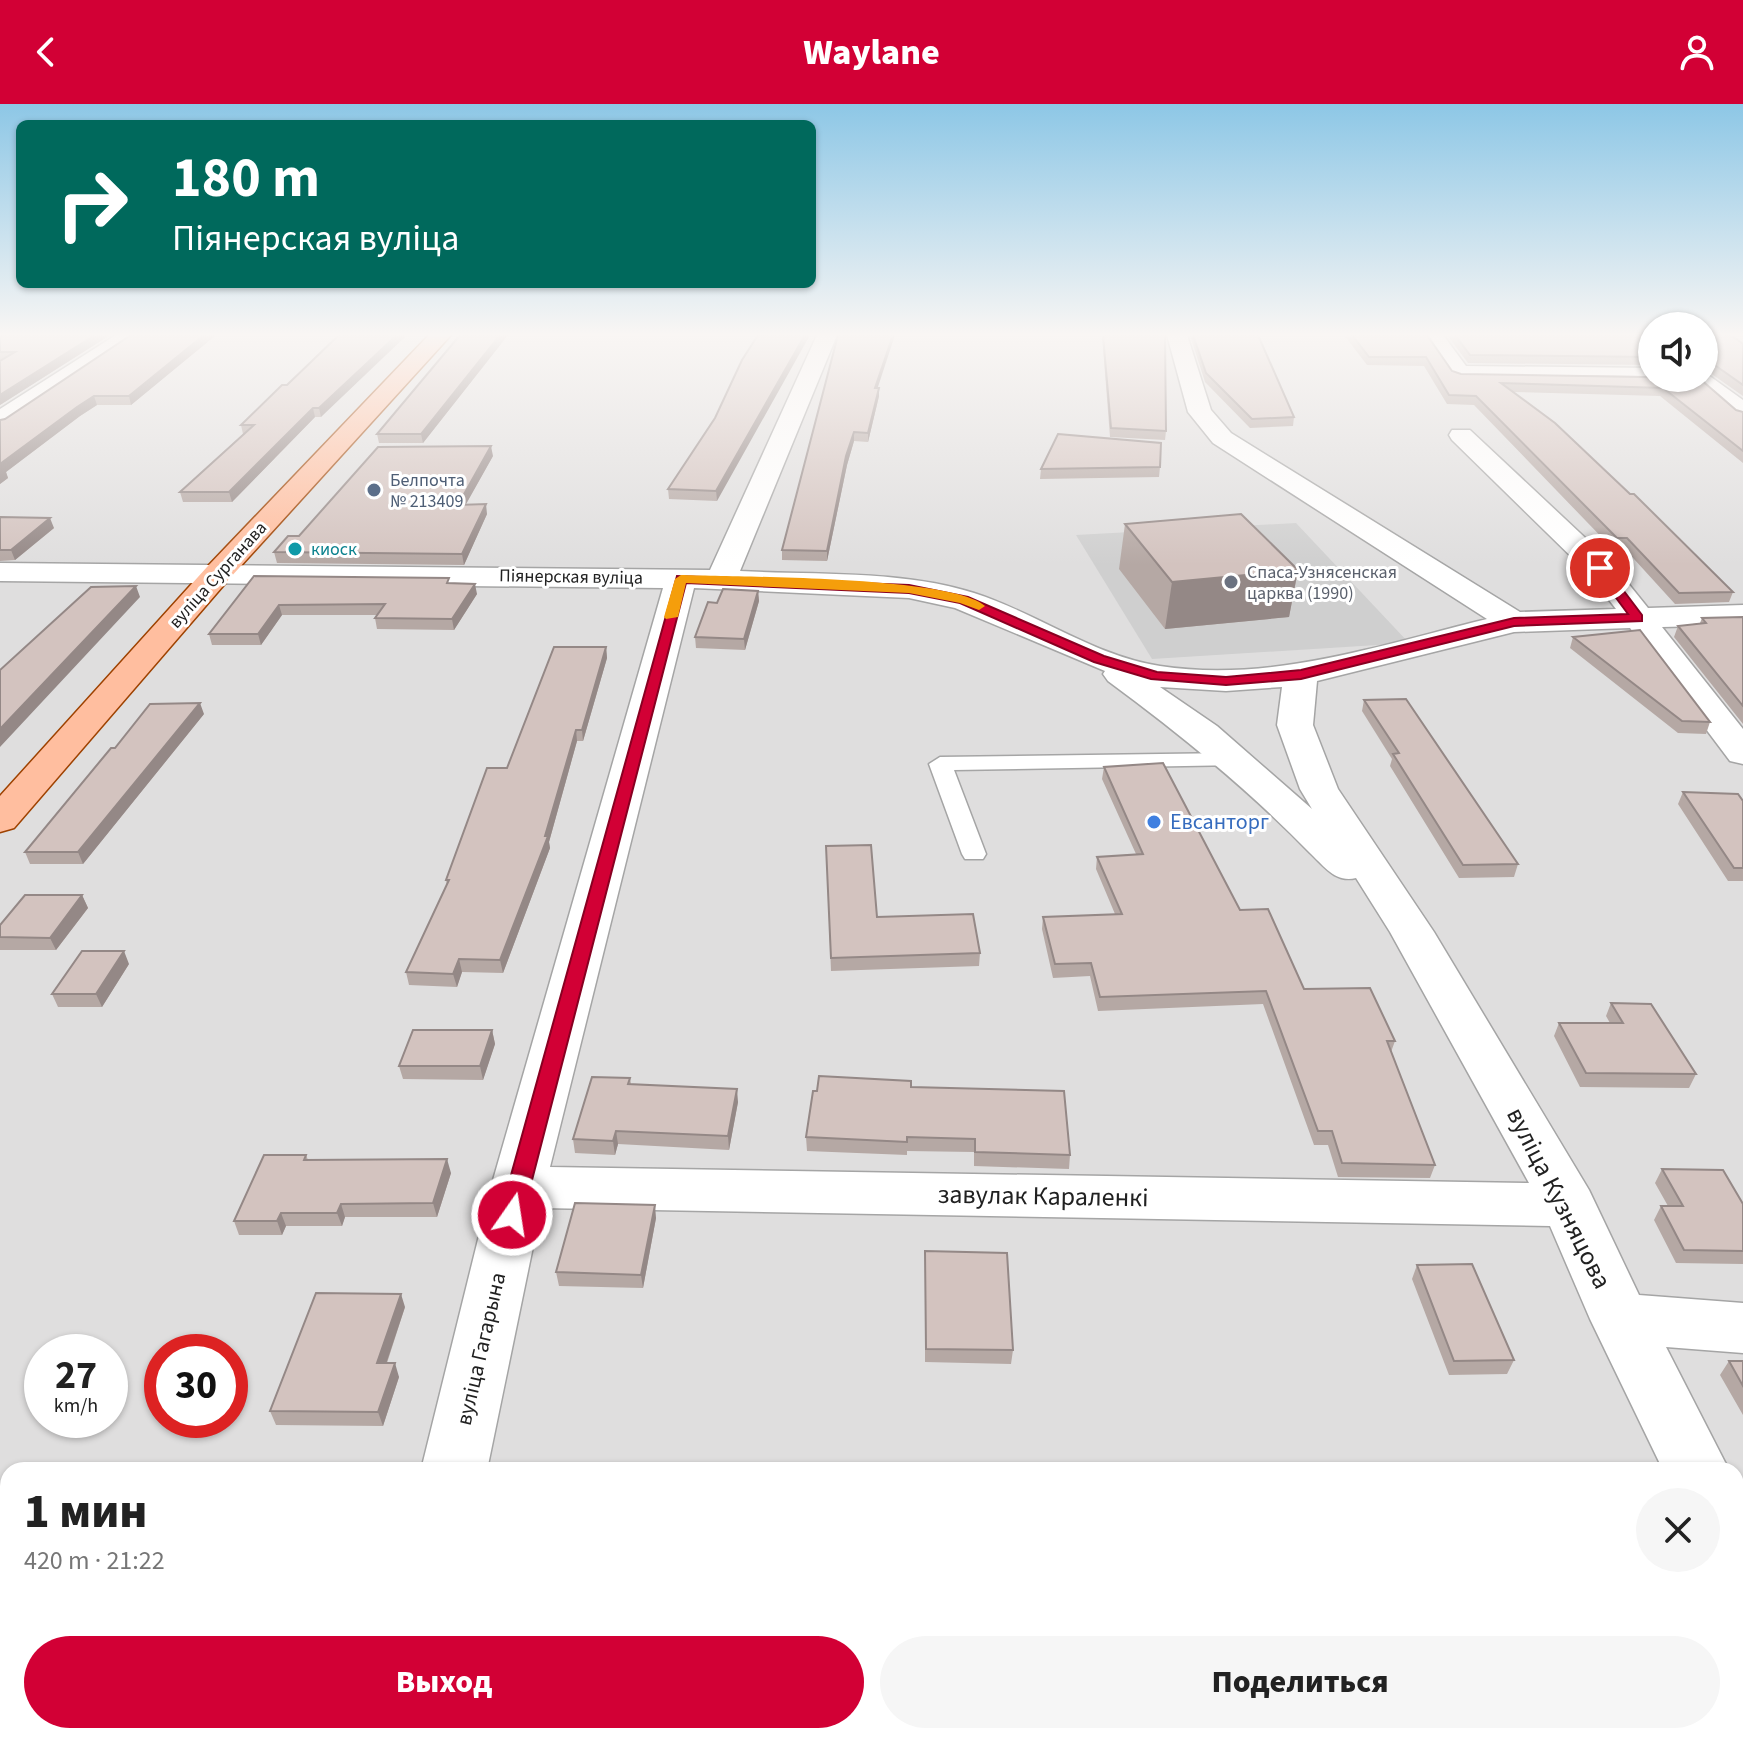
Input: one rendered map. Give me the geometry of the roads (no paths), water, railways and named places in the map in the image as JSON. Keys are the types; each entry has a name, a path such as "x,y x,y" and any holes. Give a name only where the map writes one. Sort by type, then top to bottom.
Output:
{"main road":[{"name":"вуліца Сурганава","path":"0,820 218,573 369,411"}],"street":[{"name":"вуліца Гагарына","path":"456,1462 518,1187 701,579 788,411"},
{"path":"1200,411 1222,438 1514,622"},
{"path":"1461,435 1600,568 1743,753"},
{"name":"Піянерская вуліца","path":"0,572 701,579 909,589 964,600 1099,659 1156,676 1226,681 1301,675 1514,622 1743,615"},
{"name":"вуліца Кузняцова","path":"1099,659 1204,734 1301,820 1412,932"},
{"name":"вуліца Кузняцова","path":"1301,675 1295,725 1319,789 1412,932 1569,1205 1620,1319 1692,1462"},
{"name":"завулак Караленкі","path":"518,1187 1569,1205"},
{"path":"1620,1319 1743,1328"}],"lane":[{"path":"974,854 940,764 1233,760"}],"place":[{"name":"Белпочта № 213409","path":"374,490"},
{"name":"киоск","path":"295,549"},
{"name":"Спаса-Узнясенская царква (1990)","path":"1231,582"},
{"name":"Евсанторг","path":"1154,822"}]}
